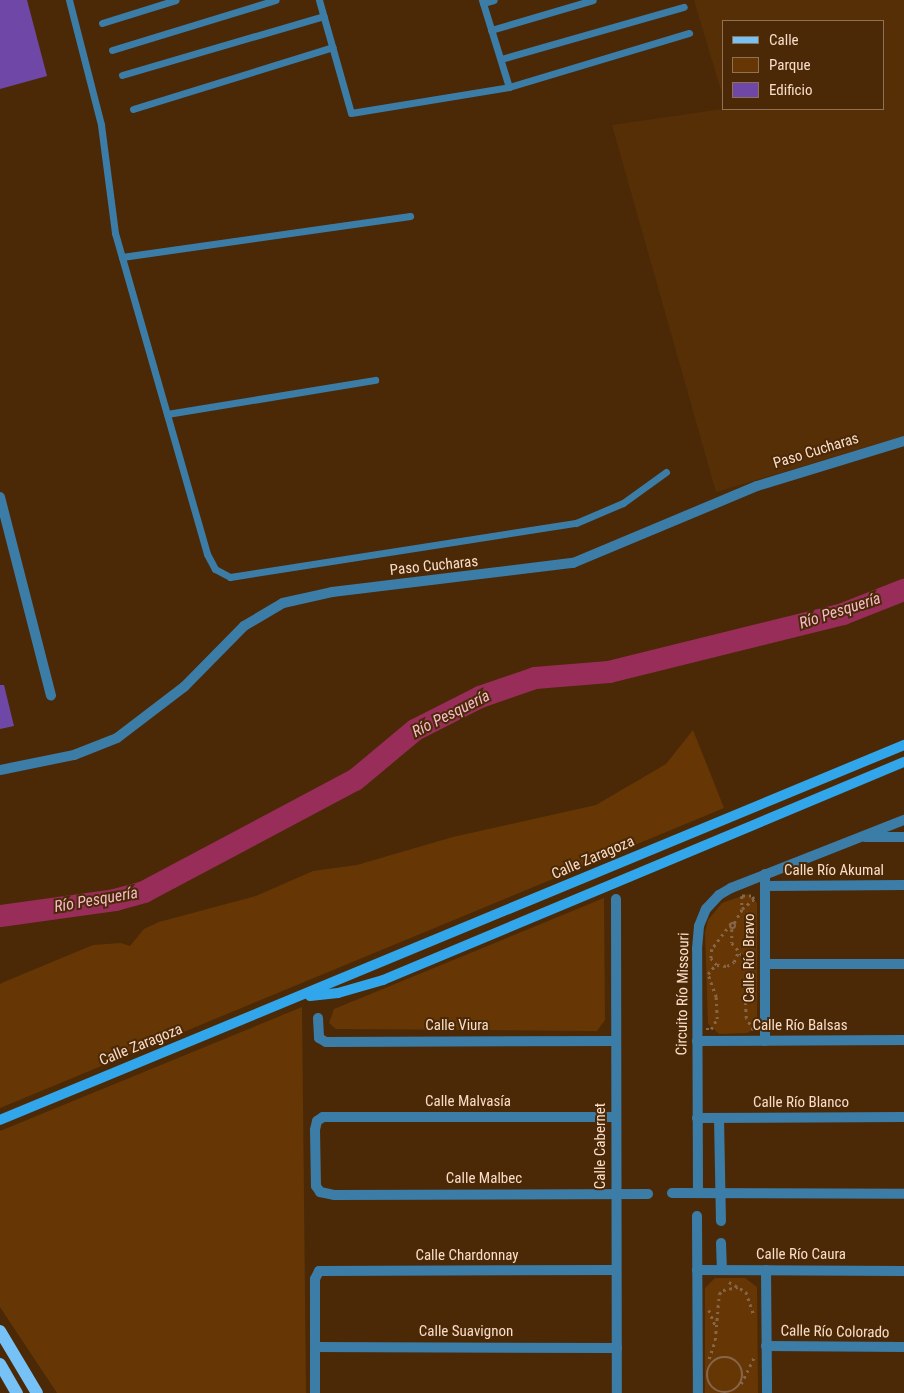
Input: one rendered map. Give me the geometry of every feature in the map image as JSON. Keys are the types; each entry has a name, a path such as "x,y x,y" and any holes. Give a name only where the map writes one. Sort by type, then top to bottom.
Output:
{"main road":[{"path":"0,1331 37,1393"},
{"path":"0,1364 17,1393"}],"street":[{"name":"Paso Cucharas","path":"0,770 74,756 117,738 184,688 244,626 283,603 332,592 573,563 766,483 904,440"},
{"path":"0,497 51,696"},
{"name":"Calle Zaragoza","path":"0,1120 904,746"},
{"name":"Calle Zaragoza","path":"294,998 338,993 383,980 904,762"},
{"name":"Circuito Río Missouri","path":"698,1193 697,949 702,916 721,893 904,820"},
{"name":"Circuito Río Missouri","path":"859,837 904,837"},
{"path":"616,865 622,880"},
{"name":"Calle Río Bravo","path":"765,874 765,1041"},
{"name":"Calle Río Akumal","path":"765,886 904,886"},
{"name":"Calle Cabernet","path":"616,899 617,1393"},
{"path":"765,964 904,964"},
{"name":"Calle Viura","path":"318,1018 319,1038 326,1042 616,1041"},
{"name":"Calle Río Balsas","path":"697,1042 904,1040"},
{"name":"Calle Malvasía","path":"320,1192 315,1182 315,1156 316,1125 320,1119 616,1117"},
{"name":"Calle Río Blanco","path":"698,1118 904,1117"},
{"path":"720,1118 721,1221"},
{"name":"Calle Malbec","path":"320,1192 334,1195 648,1194"},
{"path":"672,1193 904,1194"},
{"path":"697,1216 698,1393"},
{"path":"721,1243 723,1275"},
{"name":"Calle Chardonnay","path":"315,1347 317,1272 616,1270"},
{"name":"Calle Río Caura","path":"697,1270 723,1275 766,1270 904,1271"},
{"path":"766,1270 767,1393"},
{"name":"Calle Río Colorado","path":"766,1346 904,1347"},
{"path":"315,1347 315,1393"},
{"name":"Calle Suavignon","path":"315,1347 616,1348"}],"lane":[{"path":"69,0 101,126 115,233 207,554 214,569 230,577 576,523 622,503 666,472"},
{"path":"102,23 176,0"},
{"path":"112,50 276,0"},
{"path":"319,0 351,113 509,87 689,33"},
{"path":"494,0 482,2 509,87"},
{"path":"491,30 593,0"},
{"path":"501,59 684,7"},
{"path":"122,75 324,16"},
{"path":"132,109 333,48"},
{"path":"122,257 410,216"},
{"path":"167,414 375,380"}],"path":[{"path":"706,960 742,909 754,899 752,897 742,896 742,909"},
{"path":"733,923 736,926 732,929 732,943 738,952 748,960 754,970 745,1000 746,1018 753,1030"},
{"path":"712,949 711,958 716,964 730,965 738,952"},
{"path":"708,974 716,964"},
{"path":"697,1028 711,1029 717,1020 716,997 706,970"},
{"path":"723,1275 748,1296 755,1320"},
{"path":"739,1287 723,1290 719,1294 716,1328 708,1373 714,1389 731,1392 741,1384 750,1372 756,1351"},
{"path":"708,1306 716,1328"},
{"path":"708,1373 717,1359 734,1359 743,1373 741,1384"}],"shaded area":[{"path":"694,0 904,0 904,436 716,492 612,125 722,109 884,110 884,20 722,20 722,94"}],"green space":[{"path":"693,730 724,808 0,1108 0,984 93,945 121,943 130,946 144,929 159,922 256,896 313,871 357,865 453,837 596,805 666,764"},
{"path":"748,894 757,903 757,1025 748,1033 719,1034 708,1024 705,933 708,920 722,903"},
{"path":"604,898 605,1020 597,1031 336,1029 329,1023 334,1009"},
{"path":"302,1007 306,1393 57,1393 0,1307 0,1131"},
{"path":"715,1278 745,1278 757,1287 758,1393 705,1393 705,1288"}],"building":[{"path":"0,0 27,0 47,76 0,89"},
{"path":"0,685 4,685 14,726 0,729"}],"waterway":[{"name":"Río Pesquería","path":"0,916 115,900 144,892 355,780 415,730 480,697 535,678 609,672 843,614 904,590"}]}
